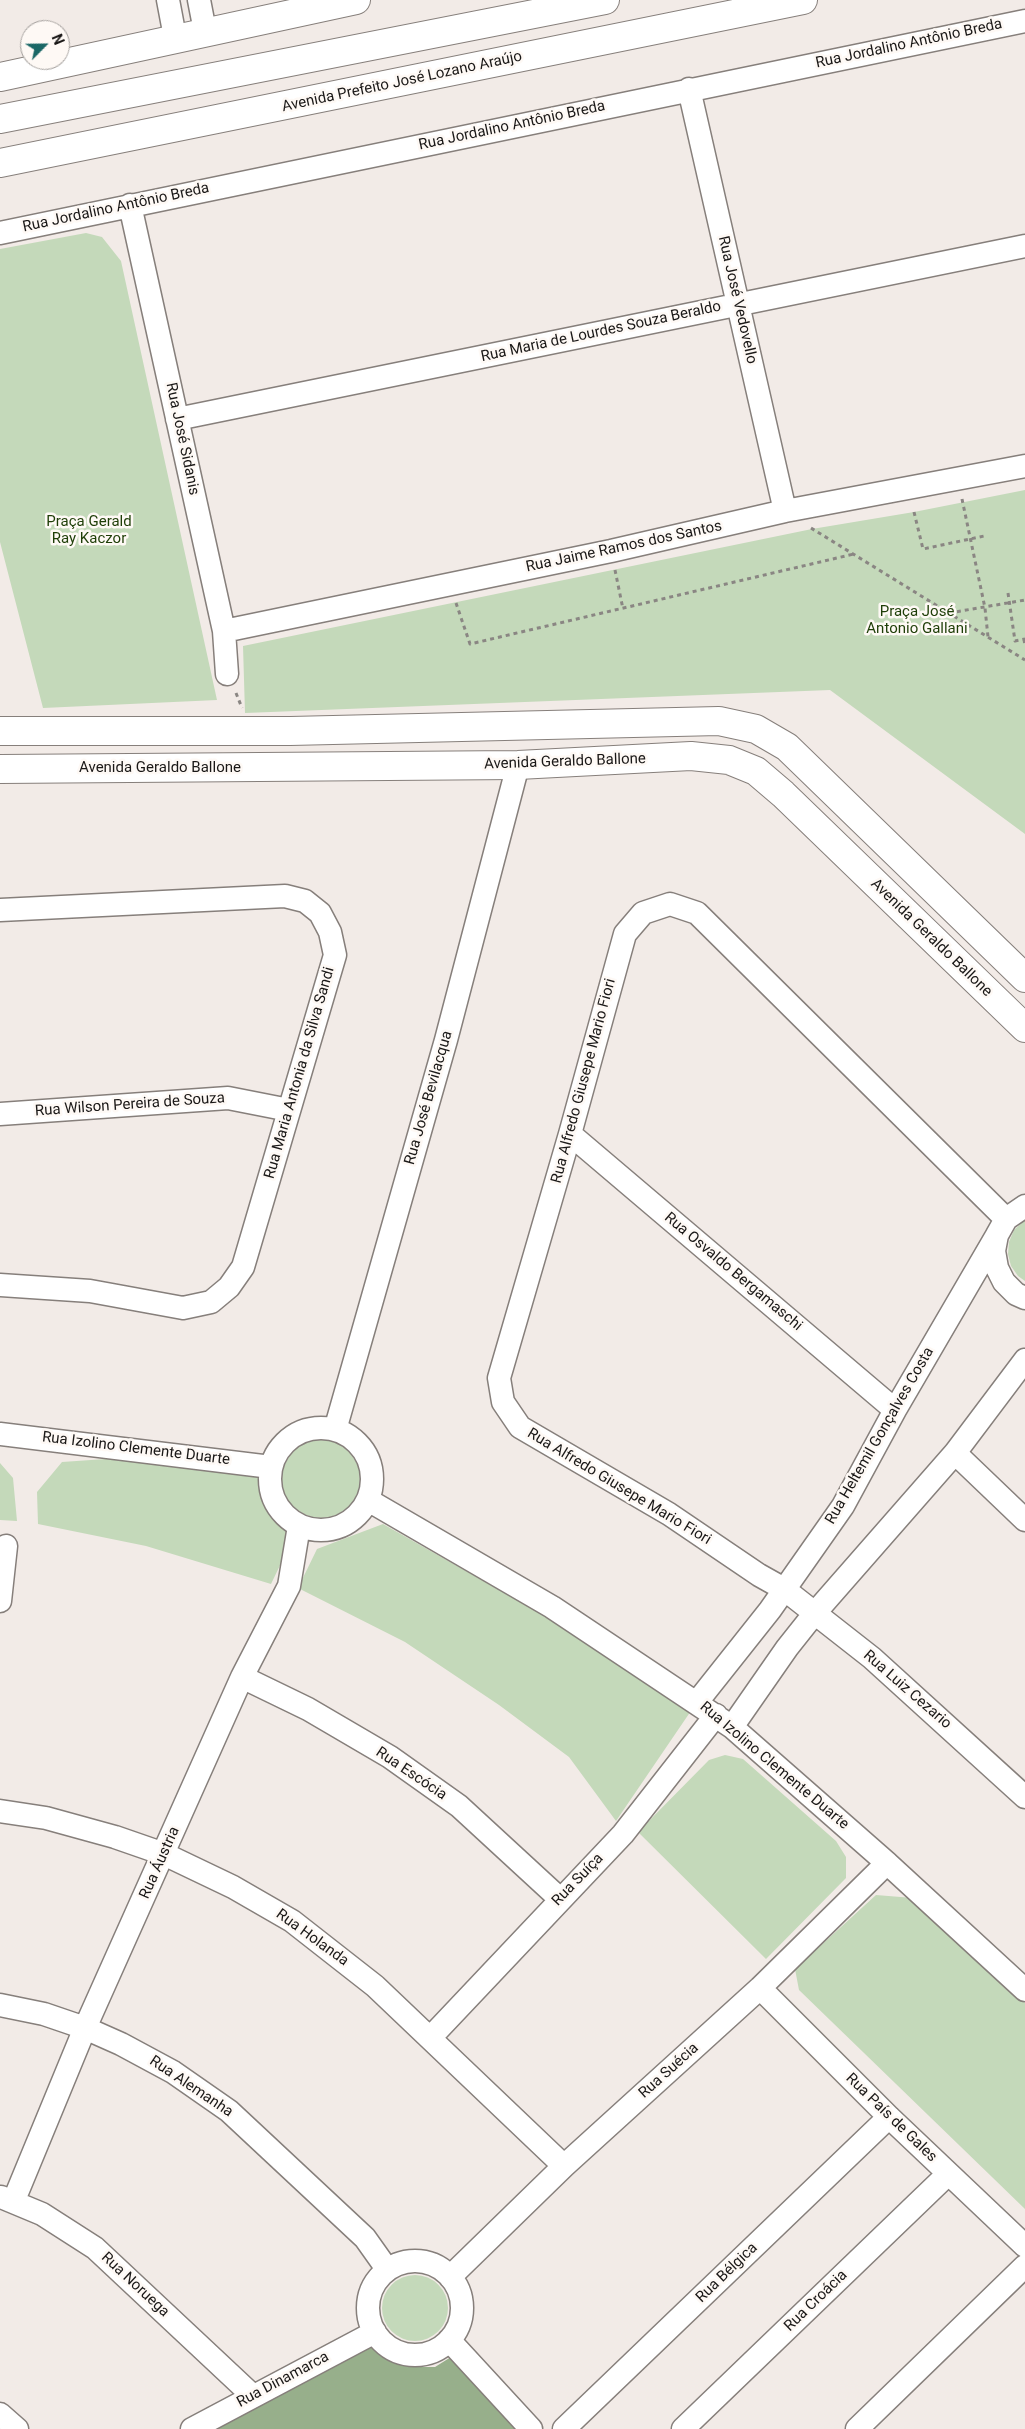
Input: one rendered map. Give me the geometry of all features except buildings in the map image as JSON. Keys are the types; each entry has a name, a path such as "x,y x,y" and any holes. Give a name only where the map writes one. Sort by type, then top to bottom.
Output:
{"street":[{"path":"168,0 175,37"},
{"path":"199,0 206,31"},
{"path":"0,77 175,37 356,0"},
{"path":"0,119 605,0"},
{"name":"Avenida Prefeito José Lozano Araújo","path":"0,163 803,0"},
{"name":"Rua Jordalino Antônio Breda","path":"0,233 1025,21"},
{"name":"Rua José Vedovello","path":"689,90 785,511"},
{"name":"Rua José Sidanis","path":"130,205 224,631 227,674"},
{"name":"Rua Maria de Lourdes Souza Beraldo","path":"178,419 1025,246"},
{"name":"Rua Jaime Ramos dos Santos","path":"224,631 611,551 785,511 1025,466"},
{"path":"0,731 246,730 719,721 756,729 787,747 1025,978"},
{"name":"Avenida Geraldo Ballone","path":"0,769 518,765 691,756 729,760 756,772 784,794 1025,1028"},
{"name":"Rua José Bevilacqua","path":"335,1430 446,1040 518,765"},
{"name":"Rua Maria Antonia da Silva Sandi","path":"0,910 285,896 305,900 320,913 330,932 335,955 243,1267 229,1287 211,1302 183,1308 90,1291 0,1285"},
{"name":"Rua Alfredo Giusepe Mario Fiori","path":"784,1589 668,1514 520,1427 503,1402 499,1378 570,1134 624,934 643,913 670,904 697,913 1002,1227"},
{"name":"Rua Wilson Pereira de Souza","path":"0,1114 228,1098 289,1110"},
{"name":"Rua Osvaldo Bergamaschi","path":"570,1134 895,1410"},
{"path":"1025,1206 1002,1227 994,1251 997,1268 1004,1282 1016,1294 1025,1298"},
{"name":"Rua Heltemil Gonçalves Costa","path":"697,1702 757,1627 843,1506 895,1410 1002,1227"},
{"path":"724,1721 814,1614 955,1453 1025,1360"},
{"path":"308,1429 335,1430 350,1438 362,1450 370,1466 372,1483 368,1500 353,1519 331,1530 315,1531 299,1526 286,1517 276,1505 270,1490 271,1467 276,1454 284,1443 295,1434 308,1429"},
{"name":"Rua Izolino Clemente Duarte","path":"0,1434 271,1467"},
{"path":"955,1453 1025,1520"},
{"name":"Rua Izolino Clemente Duarte","path":"368,1500 552,1607 724,1721 887,1863 1025,1990"},
{"name":"Rua Áustria","path":"7,2198 164,1854 242,1677 289,1586 299,1526"},
{"path":"0,1601 6,1546"},
{"name":"Rua Luiz Cezario","path":"784,1589 872,1658 1025,1797"},
{"name":"Rua Escócia","path":"242,1677 308,1709 390,1757 459,1806 560,1899"},
{"name":"Rua Suíça","path":"431,2037 560,1899 624,1834 724,1721"},
{"name":"Rua Holanda","path":"0,1811 46,1818 115,1837 164,1854 234,1887 292,1921 375,1986 431,2037 564,2166"},
{"name":"Rua Suécia","path":"450,2277 564,2166 760,1988 887,1863"},
{"name":"Rua País de Gales","path":"760,1988 889,2117 1025,2246"},
{"name":"Rua Alemanha","path":"0,2005 44,2014 85,2028 121,2044 173,2072 229,2111 366,2238 387,2269"},
{"name":"Rua Bélgica","path":"564,2429 889,2117"},
{"name":"Rua Croácia","path":"683,2429 948,2174"},
{"name":"Rua Noruega","path":"7,2198 42,2214 95,2248 253,2396"},
{"path":"408,2261 420,2261 442,2269 450,2277 458,2288 461,2315 457,2329 449,2340 431,2352 410,2354 390,2347 375,2332 369,2319 369,2298 377,2279 387,2269 408,2261"},
{"path":"857,2429 1025,2266"},
{"name":"Rua Dinamarca","path":"192,2429 375,2332"},
{"path":"449,2340 531,2429"},
{"path":"0,2414 17,2429"}],"path":[{"path":"957,478 985,608 988,637"},
{"path":"785,511 1025,660"},
{"path":"914,512 923,549 984,536"},
{"path":"611,551 623,609"},
{"path":"449,585 470,644 854,554"},
{"path":"1008,593 1015,641 1024,639 1025,646"},
{"path":"948,613 1025,600"},
{"path":"227,674 248,724 246,730"}],"green space":[{"name":"Praça Gerald Ray Kaczor","path":"86,233 102,237 121,261 217,700 43,708 0,542 0,249"},
{"name":"Praça José Antonio Gallani","path":"1025,490 1025,834 830,690 245,713 243,646 812,529 914,512"},
{"path":"1025,1220 1025,1281 1018,1276 1011,1266 1008,1254 1009,1242 1014,1230"},
{"path":"321,1440 336,1443 349,1451 357,1464 360,1479 357,1494 349,1507 336,1515 321,1518 306,1515 293,1507 285,1494 282,1479 285,1464 293,1451 306,1443"},
{"path":"178,1454 271,1467 270,1490 276,1505 286,1517 299,1526 271,1584 146,1546 38,1524 37,1492 62,1462"},
{"path":"0,1463 13,1478 17,1521 0,1520"},
{"path":"383,1524 697,1702 616,1821 569,1757 499,1705 405,1642 298,1588 317,1549"},
{"path":"725,1755 743,1759 836,1841 846,1857 846,1878 766,1959 638,1832 709,1760"},
{"path":"876,1895 913,1898 1025,2003 1025,2209 799,1990 795,1969"},
{"path":"408,2275 422,2275 434,2280 443,2289 448,2301 446,2321 439,2332 422,2341 408,2341 396,2336 387,2327 382,2315 382,2301 387,2289 396,2280"},
{"path":"373,2346 389,2359 411,2367 435,2367 451,2357 515,2429 211,2429"}]}
